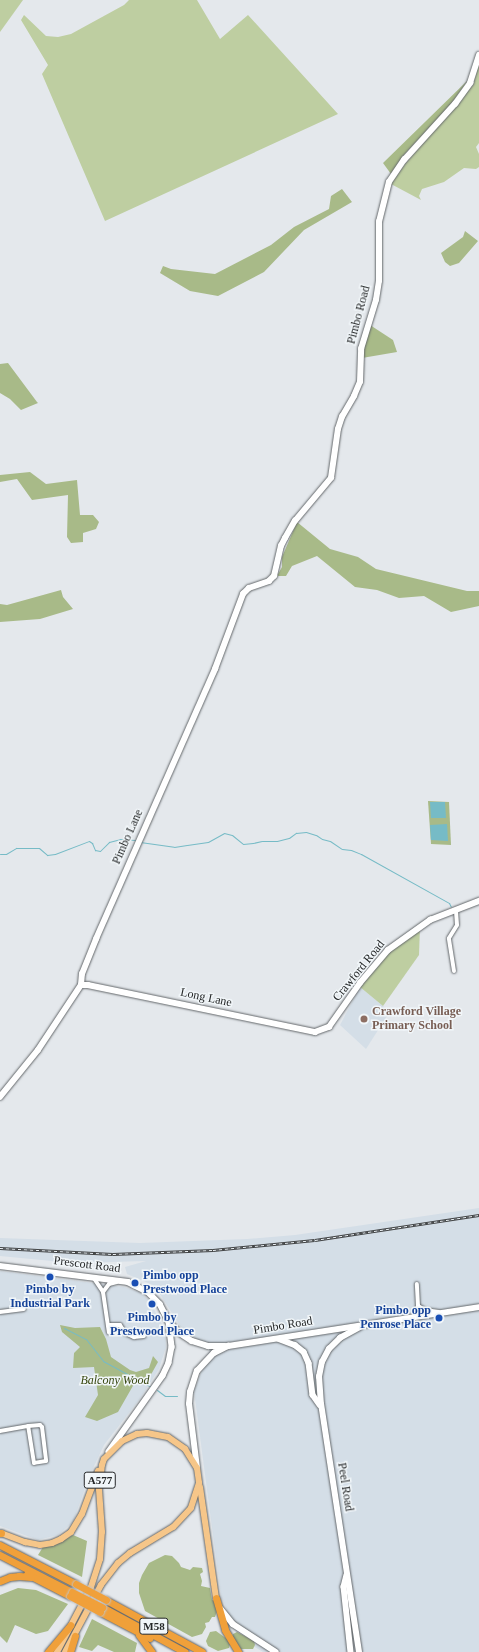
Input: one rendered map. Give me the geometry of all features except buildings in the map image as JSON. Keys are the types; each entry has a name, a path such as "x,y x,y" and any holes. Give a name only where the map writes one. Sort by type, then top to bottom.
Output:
{"highway":[{"name":"M58","path":"0,1545 202,1652"},
{"name":"M58","path":"0,1555 101,1610 185,1652"},
{"name":"M58","path":"0,1559 35,1578 71,1594"},
{"path":"0,1581 10,1577 19,1576 35,1578"},
{"path":"216,1598 225,1630 238,1652"},
{"path":"101,1610 134,1630 180,1652"},
{"path":"48,1652 71,1625"},
{"path":"134,1630 144,1639 152,1652"},
{"path":"70,1652 74,1636"}],"main road":[{"name":"A577","path":"0,1533 25,1542 40,1545 52,1543 61,1539 71,1532 80,1519 108,1454 128,1438 147,1433 159,1434 177,1441 192,1457 197,1468 216,1598"},
{"name":"A577","path":"57,1652 91,1587 100,1559 102,1532 99,1489 102,1465"},
{"path":"66,1652 101,1585 110,1573 130,1553 173,1527 184,1517 196,1498 200,1483"}],"street":[{"name":"Pimbo Road","path":"263,583 274,576 281,546 292,526 329,481 332,473 338,429 342,417 360,382 361,349 376,300 379,281 379,222 390,179 404,160 455,104 470,83 479,55"},
{"name":"Pimbo Lane","path":"0,1097 38,1050 81,985 82,974 96,939 215,669 243,594 249,588 263,583"},
{"name":"Crawford Road","path":"326,1029 388,950 425,922 479,902"},
{"path":"454,971 449,938 457,925 456,910"},
{"name":"Long Lane","path":"81,985 88,985 315,1032 326,1029"},
{"name":"Prescott Road","path":"0,1266 133,1283 148,1292 160,1304 169,1322 172,1342 171,1357 165,1372 108,1454"},
{"path":"0,1270 18,1268"},
{"path":"92,1277 103,1292 109,1333"},
{"path":"103,1292 109,1284 121,1281"},
{"path":"414,1317 418,1306 417,1284"},
{"path":"418,1306 425,1310 443,1312"},
{"name":"Pimbo Road","path":"197,1468 189,1398 193,1380 200,1367 214,1353 228,1346 479,1307"},
{"path":"0,1312 24,1309"},
{"path":"169,1322 180,1333 192,1341 208,1346 228,1346"},
{"name":"Peel Road","path":"358,1652 348,1573 321,1405 319,1377 325,1355 340,1338 366,1324"},
{"path":"108,1325 120,1325 125,1333 134,1337 144,1336"},
{"name":"Peel Road","path":"276,1338 295,1345 304,1352 309,1363 313,1395 321,1405"},
{"path":"0,1431 28,1426 40,1425 42,1427 46,1461 34,1463 28,1426"},
{"name":"Peel Road","path":"348,1573 344,1587 351,1652"},
{"path":"216,1598 224,1613 233,1624 276,1652"}],"shaded area":[{"name":"Crawford Village Primary School","path":"360,987 383,1006 389,1013 366,1049 340,1025"},
{"path":"479,1208 479,1652 263,1652 238,1637 221,1596 194,1391 210,1349 180,1326 155,1286 127,1274 125,1267 146,1261 73,1263 0,1256 0,1238 140,1243 247,1239 295,1235"},
{"path":"0,1271 124,1287 139,1292 149,1300 165,1330 166,1347 159,1369 139,1400 104,1445 89,1477 73,1522 58,1535 38,1540 0,1526"}],"green space":[{"path":"0,0 23,0 0,32"},
{"path":"129,0 197,0 220,39 248,15 338,114 105,221 42,74 48,65 21,20 24,15 46,36 58,37 71,34 124,5"},
{"path":"479,63 479,143 476,147 479,154 479,167 476,169 464,168 444,182 422,189 419,196 421,200 391,184 405,164 473,85"},
{"path":"468,80 451,104 402,157 391,174 383,163"},
{"path":"342,189 352,202 304,230 264,272 218,296 190,291 160,273 163,266 171,269 215,274 271,245 294,227 329,209 331,196"},
{"path":"465,231 478,241 459,263 450,266 445,262 441,253 463,237"},
{"path":"370,325 393,340 397,352 362,358"},
{"path":"8,363 38,403 21,410 10,399 0,393 0,364"},
{"path":"30,472 46,484 77,480 80,515 93,515 99,522 96,529 83,533 83,542 71,543 67,537 68,495 32,500 17,479 0,482 0,475"},
{"path":"297,522 330,549 358,557 376,569 467,591 479,591 479,606 451,612 424,596 399,598 377,590 355,587 317,556 292,566 286,576 277,576 282,567 282,557"},
{"path":"61,590 63,597 73,609 40,619 0,622 0,604 7,605"},
{"path":"428,801 449,802 451,845 431,844"},
{"path":"420,927 419,955 383,1006 360,987 390,951"},
{"name":"Balcony Wood","path":"60,1325 75,1328 100,1327 106,1339 111,1357 130,1370 136,1372 149,1368 153,1356 158,1362 148,1380 134,1384 118,1412 97,1421 85,1417 98,1395 94,1367 73,1368 74,1353 80,1347 62,1332"},
{"path":"73,1535 87,1541 82,1577 38,1555 43,1547 55,1545"},
{"path":"165,1555 172,1556 181,1567 190,1570 193,1567 202,1568 203,1572 200,1574 202,1581 201,1586 210,1588 212,1600 215,1601 217,1611 215,1617 212,1617 209,1622 205,1623 206,1627 202,1634 192,1637 145,1611 139,1593 139,1583 149,1563"},
{"path":"18,1588 36,1590 68,1604 48,1631 36,1634 15,1625 7,1643 0,1636 0,1595"},
{"path":"92,1619 137,1643 135,1652 114,1652 98,1645 92,1651 79,1647"},
{"path":"216,1631 227,1639 230,1644 229,1648 218,1651 208,1646 206,1641 210,1632"},
{"path":"237,1632 254,1641 255,1645 253,1649 241,1649 233,1637 233,1634"}],"water":[{"path":"430,802 445,802 446,818 431,818"},
{"path":"447,824 448,841 431,840 430,825"}],"waterway":[{"path":"140,842 174,847 208,842 224,833 232,835 243,844 262,841 277,841 289,838 296,833 306,832 330,841 342,849 351,850 361,854 449,903 451,907"},
{"path":"0,854 6,854 16,848 39,848 47,855 55,854 89,841 92,843 95,850 100,851 109,842 120,839 135,840"},
{"path":"64,1328 86,1339 103,1361 151,1387"},
{"path":"157,1390 165,1396 177,1396"}],"railway":[{"path":"0,1248 113,1254 213,1250 315,1240 479,1215"}],"place":[{"name":"Crawford Village Primary School","path":"364,1019"},
{"name":"Pimbo by Industrial Park","path":"50,1277"},
{"name":"Pimbo opp Prestwood Place","path":"135,1283"},
{"name":"Pimbo by Prestwood Place","path":"152,1304"},
{"name":"Pimbo opp Penrose Place","path":"439,1318"}]}
